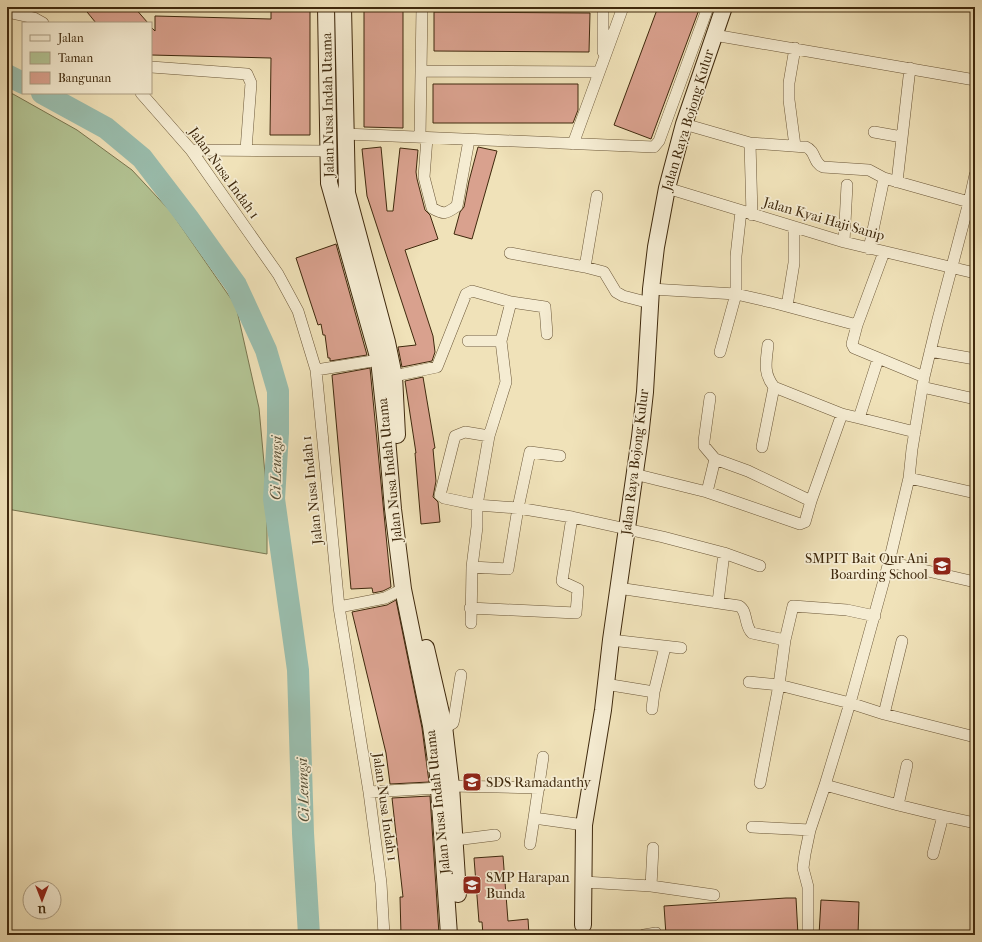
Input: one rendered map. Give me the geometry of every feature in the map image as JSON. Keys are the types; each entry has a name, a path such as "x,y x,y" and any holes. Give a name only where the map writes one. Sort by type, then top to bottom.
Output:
{"street":[{"name":"Jalan Nusa Indah Utama","path":"326,7 328,151 331,189 378,360 391,426 414,591 425,647 444,726 444,850 449,935"},
{"name":"Jalan Nusa Indah Utama","path":"343,7 347,193 387,342 394,376 391,426 393,509 403,588 431,726 438,775 445,787 455,840 460,935"},
{"path":"422,7 421,71 424,177 432,208 440,213 449,213 457,206 469,140"},
{"path":"603,7 604,61"},
{"path":"573,144 604,61 622,7"},
{"path":"345,134 652,147 656,145 708,7"},
{"name":"Jalan Raya Bojong Kulur","path":"584,930 584,825 602,710 645,392 650,296 667,188 684,124 724,7"},
{"path":"7,12 34,18 41,22"},
{"path":"714,35 975,80"},
{"path":"795,48 789,82 789,100 795,146"},
{"path":"152,67 247,74 251,82 246,150"},
{"path":"897,182 910,68"},
{"path":"421,71 599,72"},
{"name":"Jalan Nusa Indah 1","path":"142,94 191,150 278,274 298,311 316,370 339,608 369,792 381,883 384,935"},
{"path":"684,124 750,143 795,146 810,149 819,166 869,170 884,178 969,202"},
{"path":"874,132 902,137"},
{"path":"750,143 752,215"},
{"path":"191,150 328,151"},
{"path":"808,935 808,887 803,868 810,830 826,785 875,616 889,562 909,478 914,432 923,382 975,175"},
{"path":"869,249 884,178"},
{"path":"844,242 847,185"},
{"name":"Jalan Kyai Haji Sanip","path":"667,188 752,215 869,249 975,273"},
{"path":"585,267 594,225 597,196"},
{"path":"720,352 736,294 736,256 741,211"},
{"path":"787,306 794,263 794,227"},
{"path":"884,252 857,325 852,342 853,346 923,382 975,399"},
{"path":"510,253 604,272 616,292 623,296 736,294 857,325"},
{"path":"394,376 438,367 466,294 472,291 511,302 546,307 547,334"},
{"path":"471,623 470,608 472,567 477,527 477,505 489,436 506,382 501,341 511,302"},
{"path":"468,341 501,341"},
{"path":"768,345 767,373 768,380 774,387 842,414 914,432"},
{"path":"930,351 975,359"},
{"path":"859,418 878,358"},
{"path":"316,370 378,360"},
{"path":"762,447 774,387"},
{"path":"710,398 704,446 715,459 748,471 811,501"},
{"path":"634,474 707,492 800,524 805,522 842,414"},
{"path":"489,436 465,432 455,436 440,495 444,498 477,505 518,508 572,517 663,537 724,553 760,566"},
{"path":"472,567 508,569 518,508 530,452 560,456"},
{"path":"707,492 715,459"},
{"path":"909,478 975,493"},
{"path":"470,608 576,613 578,589 562,581 572,517"},
{"path":"718,602 724,553"},
{"path":"889,562 975,582"},
{"path":"339,608 385,598 403,588"},
{"path":"618,588 739,606 742,607 749,630 752,633 785,640"},
{"path":"760,783 779,685 785,640 793,606 847,610 875,616"},
{"path":"611,640 681,648"},
{"path":"884,714 902,641"},
{"path":"652,709 654,692 665,647"},
{"path":"444,726 448,726 454,719 461,675"},
{"path":"749,682 779,685 975,737"},
{"path":"605,684 654,692"},
{"path":"530,844 543,757"},
{"path":"898,805 907,765"},
{"path":"826,785 898,805 975,823"},
{"path":"369,792 445,787 539,788"},
{"path":"933,854 943,816"},
{"path":"534,818 584,825"},
{"path":"752,827 810,830"},
{"path":"455,840 495,835"},
{"path":"651,886 653,848"},
{"path":"584,882 651,886 714,895"},
{"path":"644,935 657,934"}],"green space":[{"path":"7,93 13,94 77,130 132,170 171,212 236,306 259,408 267,496 267,554 7,509"}],"building":[{"path":"83,7 134,7 147,22 95,22"},
{"path":"271,7 310,7 310,135 270,135 271,58 152,55 152,28 155,31 155,16 271,19"},
{"path":"364,7 403,7 403,128 364,127"},
{"path":"658,7 700,7 651,139 614,125"},
{"path":"434,12 590,13 589,52 434,51"},
{"path":"433,84 578,84 578,110 573,123 433,123"},
{"path":"381,147 387,211 393,211 400,148 418,150 416,172 417,179 425,210 430,215 438,239 405,250 433,336 435,352 432,361 402,367 398,347 416,345 367,196 362,149"},
{"path":"478,147 497,151 472,239 454,234 460,212 464,207"},
{"path":"336,244 367,355 330,361 330,358 328,358 325,335 323,335 321,324 318,325 296,258"},
{"path":"370,368 391,587 383,591 373,593 372,588 351,589 332,375"},
{"path":"423,377 435,448 433,449 436,481 433,497 438,502 440,522 421,524 416,453 405,381"},
{"path":"396,600 422,728 429,782 390,784 386,753 352,612 387,605"},
{"path":"430,796 439,934 401,935 400,897 403,897 392,798"},
{"path":"503,856 508,921 528,919 529,935 483,935 482,922 479,922 474,858"},
{"path":"796,898 798,935 666,935 664,906"},
{"path":"821,900 859,902 858,935 819,935"}],"waterway":[{"name":"Ci Leungsi","path":"7,75 22,82"},
{"name":"Ci Leungsi","path":"44,94 106,128 142,158 188,218 236,285 266,350 278,391 278,433 274,499 298,670 303,833 309,935"}],"place":[{"name":"SMPIT Bait Qur Ani Boarding School","path":"942,566"},
{"name":"SDS Ramadanthy","path":"472,782"},
{"name":"SMP Harapan Bunda","path":"472,885"}]}
